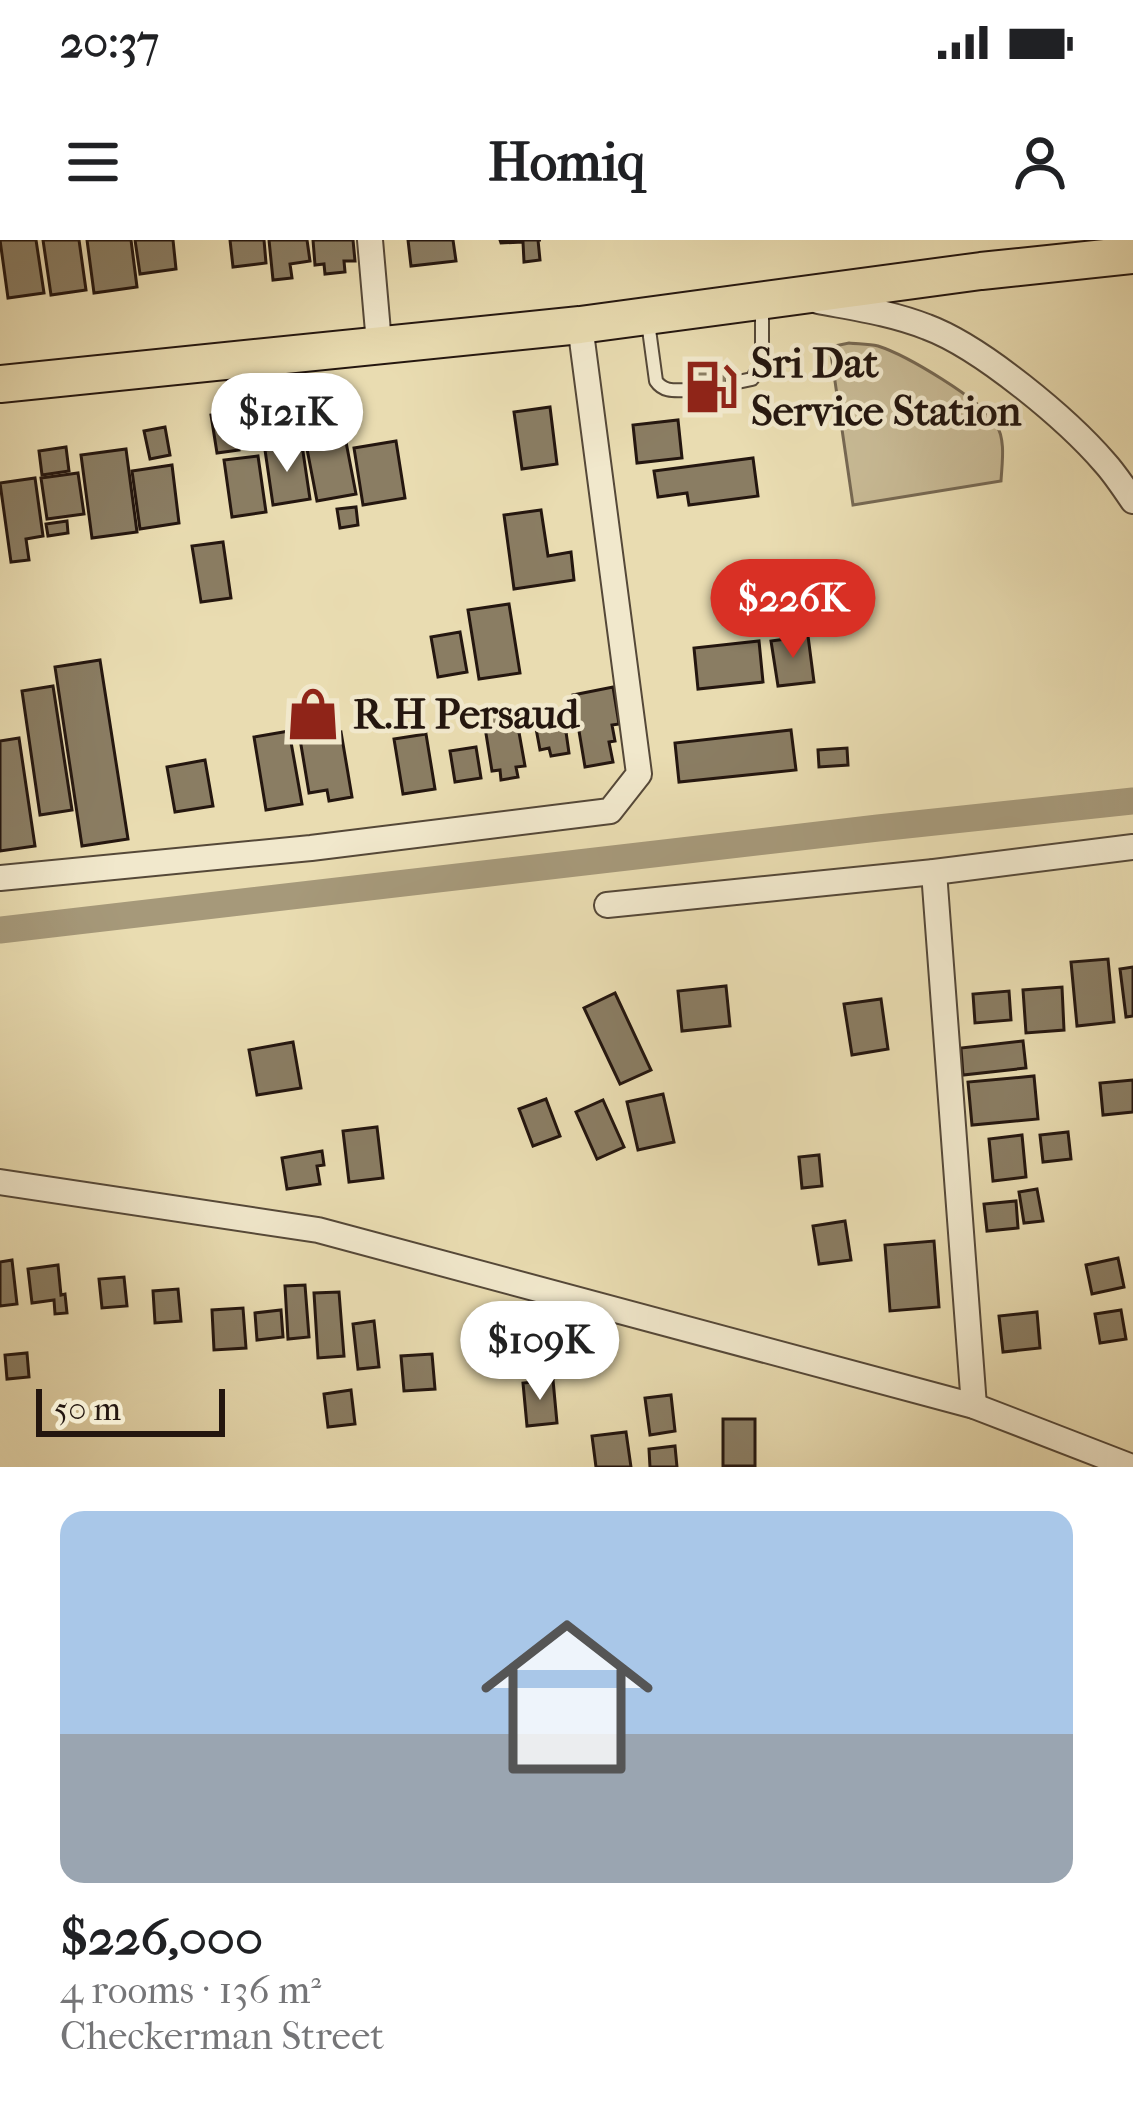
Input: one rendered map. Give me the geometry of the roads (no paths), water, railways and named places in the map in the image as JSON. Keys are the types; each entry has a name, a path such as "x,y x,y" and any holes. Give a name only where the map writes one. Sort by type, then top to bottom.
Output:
{"main road":[{"path":"0,384 580,325 1133,255"}],"street":[{"path":"370,240 379,344"},
{"path":"777,298 888,314 957,342 1005,373 1056,416 1105,463 1133,501"},
{"path":"0,878 311,848 610,811 639,774 580,325"},
{"path":"607,905 1133,847"},
{"path":"934,872 974,1406"},
{"path":"0,1182 318,1230 974,1406 1132,1467"}],"lane":[{"path":"733,383 752,379 762,362 777,298"},
{"path":"647,315 656,381 668,390 690,390"}],"waterway":[{"path":"0,930 1133,801"}],"place":[{"name":"Sri Dat Service Station","path":"711,387"},
{"name":"R.H Persaud","path":"313,714"}]}
